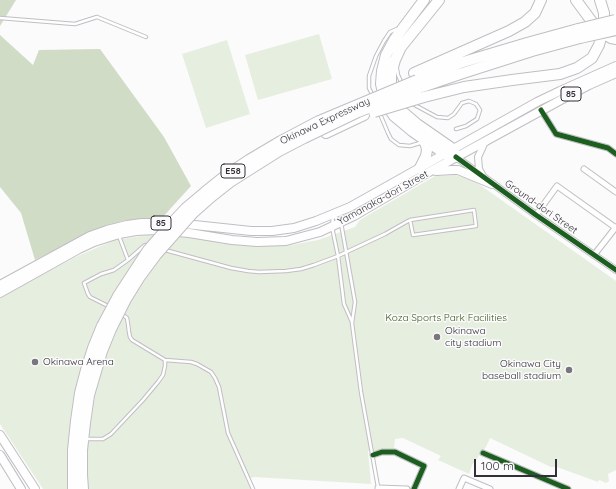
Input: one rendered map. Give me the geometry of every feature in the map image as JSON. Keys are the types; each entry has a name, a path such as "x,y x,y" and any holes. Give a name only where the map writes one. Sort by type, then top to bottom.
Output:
{"highway":[{"path":"424,0 404,25 386,55 382,71 381,84 385,102 394,116 426,145 425,170"},
{"path":"439,0 401,47 391,74 391,87 394,100 403,112 452,154"},
{"path":"254,166 364,115 419,84 525,22 535,13 541,0"},
{"path":"576,0 607,35"},
{"path":"419,84 464,87 560,74 576,68 592,58 599,45 604,27 604,13 600,0"},
{"name":"Okinawa Expressway","path":"74,489 73,450 76,421 80,393 90,356 139,278 156,255 177,230 211,197 254,166 304,138 460,63 527,43 579,34 616,24"},
{"name":"Okinawa Expressway","path":"82,489 82,450 89,395 107,328 118,296 148,250 186,208 225,176 249,160 354,102 419,84"},
{"path":"421,140 452,154"}],"main road":[{"name":"Yamanaka-dori Street","path":"0,285 90,236 118,231 156,230 257,242 286,241 320,232 354,216 425,170 537,102 616,66"},
{"name":"Yamanaka-dori Street","path":"452,154 489,139 589,85 616,73"},
{"name":"Yamanaka-dori Street","path":"0,292 79,248 118,231 142,223 176,223 251,231 272,231 294,228 333,215 425,170"},
{"path":"425,170 458,170 492,184"},
{"path":"0,435 35,489"},
{"path":"0,455 21,489"}],"street":[{"path":"541,110 556,134 608,148 616,154"},
{"path":"484,178 479,169 478,157 484,144 489,139"},
{"name":"Ground-dori Street","path":"452,154 492,184 616,270"},
{"path":"584,169 616,192"},
{"path":"536,215 557,186 616,228 594,255"},
{"path":"373,455 382,452 395,452 424,466 414,489"},
{"path":"483,453 568,489"},
{"path":"459,489 464,478 490,489"},
{"path":"378,488 407,489"}],"lane":[{"path":"0,18 75,24 97,17 146,38"},
{"path":"404,25 390,32 384,41 376,56 369,76 370,88 391,139 399,145 410,146 421,140"},
{"path":"395,60 398,75 412,104 438,117 448,118 454,114 462,103 469,101 476,104 480,110 477,119 456,130"},
{"path":"159,248 231,268 260,272 276,272 301,269 338,256 385,234 410,220 474,210 476,226 413,235 410,220"},
{"path":"333,215 340,223 355,302 352,323"},
{"path":"333,215 332,227 338,256 344,304 352,323 361,392 378,488"},
{"path":"118,231 128,260"},
{"path":"106,305 90,297 84,283 101,274 114,270 145,245 152,247"},
{"path":"123,315 127,318 130,337 132,340 165,360 197,364 211,372 219,387 228,433 253,489"},
{"path":"88,439 104,439 111,434 158,382 166,366 165,360"}],"green space":[{"path":"0,0 16,0 0,26"},
{"path":"319,34 332,79 258,100 245,55"},
{"path":"0,35 33,65 39,50 100,49 164,137 191,186 162,218 122,221 75,240 35,260 21,213 0,187"},
{"path":"227,40 250,114 206,128 182,54"},
{"name":"Koza Sports Park Facilities","path":"456,175 473,180 616,281 616,470 608,474 609,481 606,483 599,480 598,482 557,467 551,467 490,438 486,447 472,465 469,474 438,460 441,456 403,438 395,439 394,449 368,451 371,484 254,477 246,479 251,489 43,489 0,424 0,297 80,255 115,240 153,234 188,237 232,244 286,246 318,240 355,227 360,220 435,176"}],"cycle path":[{"path":"541,110 556,134 608,148 616,154"},
{"path":"456,157 536,215 616,270"},
{"path":"373,455 382,452 395,452 424,466 414,489"},
{"path":"483,453 568,489"}],"place":[{"name":"Okinawa city stadium","path":"437,337"},
{"name":"Okinawa Arena","path":"35,362"},
{"name":"Okinawa City baseball stadium","path":"569,370"}]}
